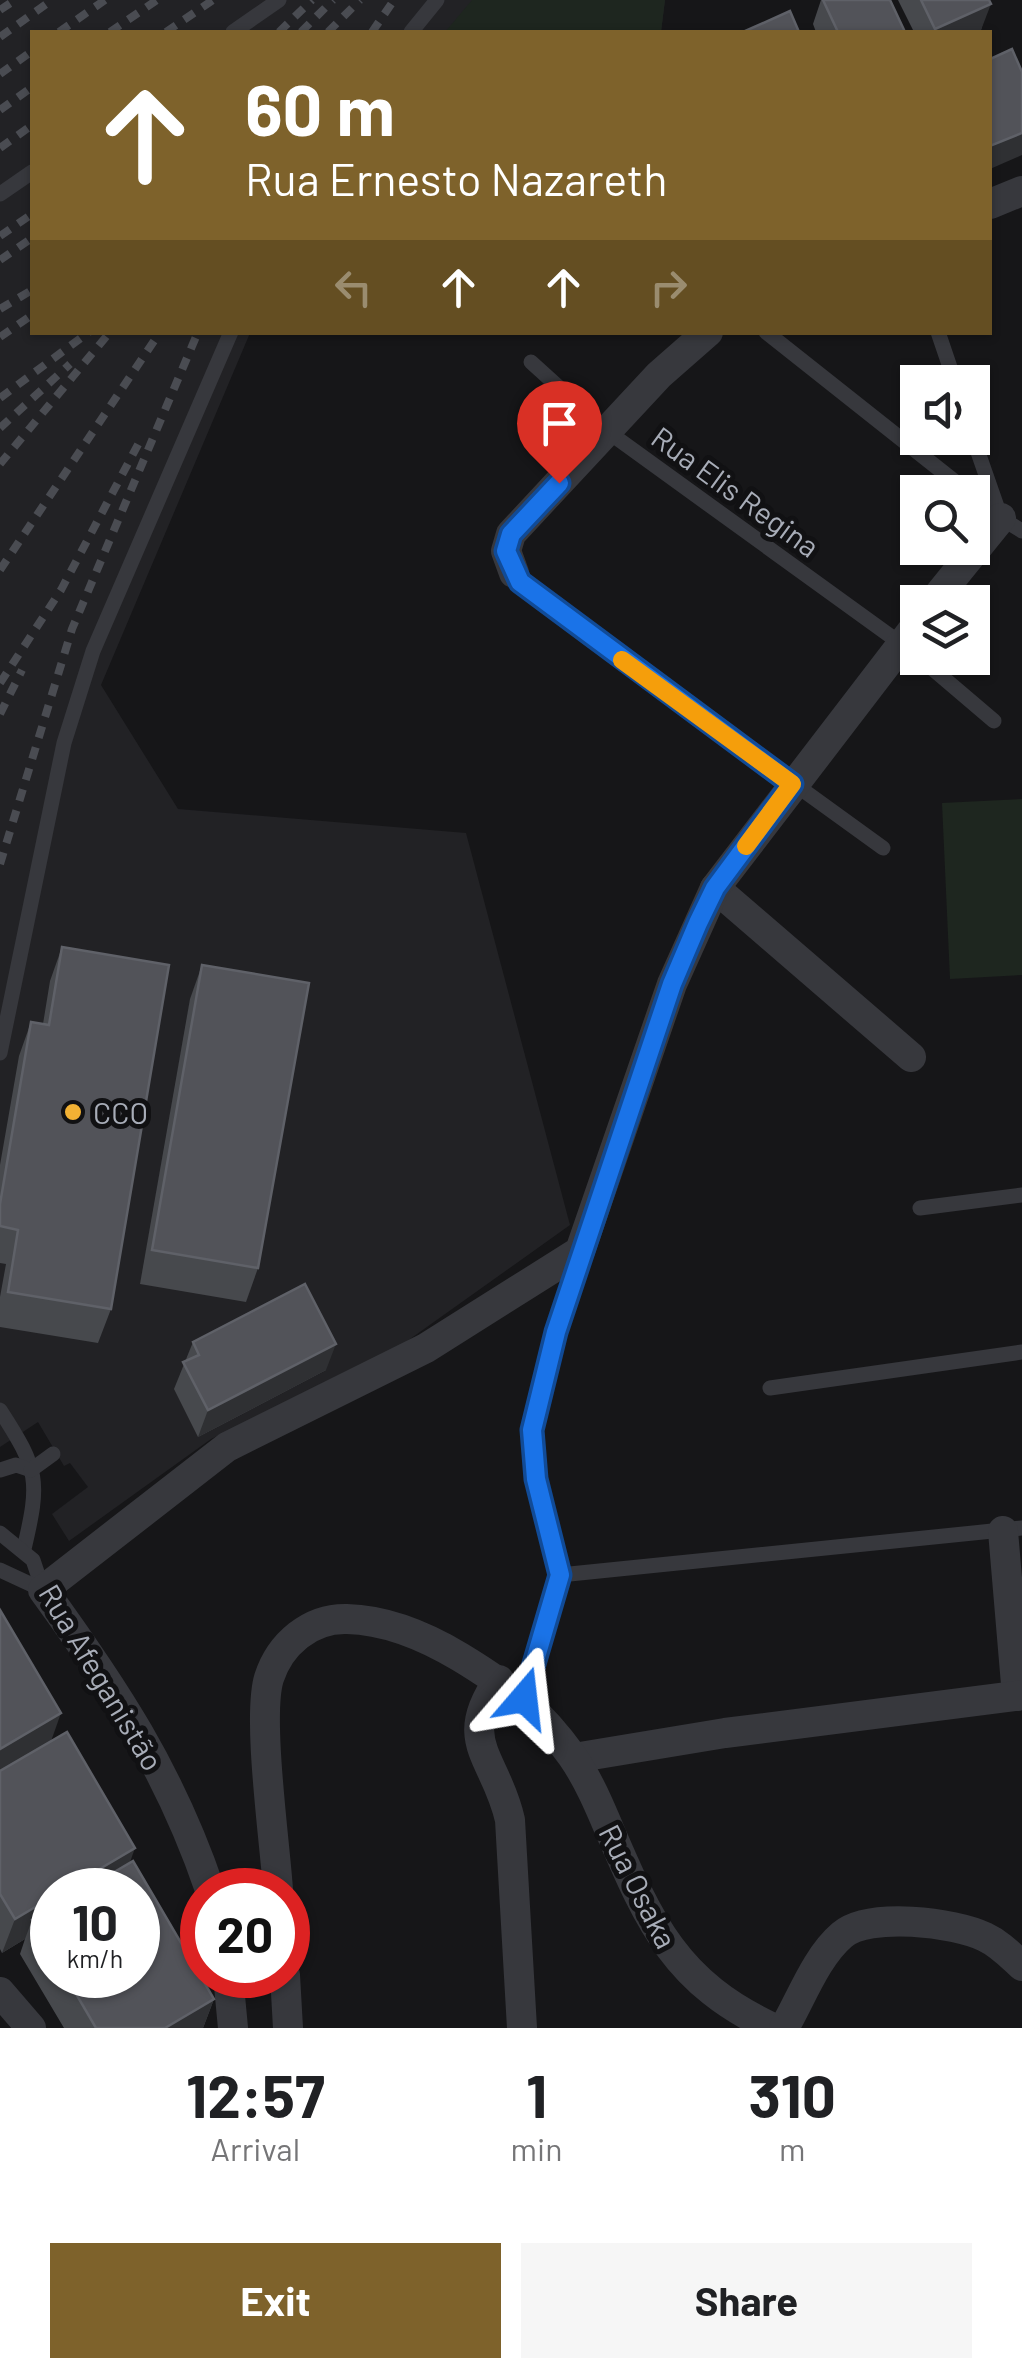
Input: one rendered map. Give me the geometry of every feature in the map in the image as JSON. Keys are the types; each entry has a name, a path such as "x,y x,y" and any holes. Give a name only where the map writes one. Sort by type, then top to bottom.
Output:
{"street":[{"path":"992,203 1022,191"},
{"path":"514,573 506,551 511,534 659,375 705,335"},
{"path":"951,585 1011,524"},
{"path":"43,1590 227,1447 426,1348 580,1251 672,984 715,888 792,784 900,661"},
{"path":"715,888 911,1057"},
{"path":"574,1758 725,1733 1020,1696 1013,1529"},
{"name":"Rua Afeganistão","path":"43,1590 129,1710 178,1807 202,1868"},
{"name":"Rua Osaka","path":"276,1868 266,1718 268,1682 279,1654 312,1624 334,1618 365,1619 428,1640 524,1698 574,1758 652,1925 678,1962 708,1992 773,2028"},
{"path":"499,1680 480,1706 478,1734 503,1790 510,1820 522,2028"},
{"path":"784,2028 830,1948 857,1925 894,1922 970,1931 1001,1946 1022,1966"},
{"path":"0,1992 31,2028"},
{"path":"230,1998 233,2028"},
{"path":"286,1998 288,2028"}],"lane":[{"path":"236,30 279,0"},
{"path":"413,30 437,0"},
{"path":"0,194 30,173"},
{"path":"0,1053 46,815 87,669 230,335"},
{"path":"770,335 946,475"},
{"path":"939,335 949,365"},
{"name":"Rua Elis Regina","path":"530,362 607,431 900,635"},
{"path":"981,455 1011,524"},
{"path":"990,509 1011,524"},
{"path":"514,573 532,594 883,848"},
{"name":"Rua Elis Regina","path":"946,675 994,721"},
{"path":"920,1208 1022,1195"},
{"path":"524,1698 560,1575 536,1479 532,1430 580,1251"},
{"path":"770,1388 1022,1352"},
{"path":"0,1410 31,1470 37,1492 24,1549"},
{"path":"31,1470 53,1454"},
{"path":"0,1470 16,1465 31,1470"},
{"path":"560,1575 1013,1529"},
{"name":"Rua Afeganistão","path":"0,1532 24,1549 43,1590"},
{"path":"0,1570 43,1590"}],"shaded area":[{"path":"0,0 665,0 661,30 30,30 30,335 249,335 101,685 178,809 466,833 570,1225 403,1344 211,1439 69,1541 52,1514 88,1487 70,1463 64,1466 38,1422 0,1447"},
{"path":"472,0 665,0 661,30 447,30"},
{"path":"1022,799 1022,975 950,979 942,803"}],"building":[{"path":"823,0 890,0 904,30 837,30"},
{"path":"921,0 989,0 991,4 935,29"},
{"path":"790,11 798,30 747,30"},
{"path":"1012,49 1022,72 1022,133 992,145 992,58"},
{"name":"CCO","path":"62,947 169,965 111,1309 8,1292 18,1230 0,1226 0,1204 31,1022 49,1025"},
{"path":"202,965 309,983 258,1268 152,1250"},
{"path":"305,1284 336,1344 208,1410 183,1362 199,1355 193,1342"},
{"path":"0,1610 61,1713 0,1749"},
{"path":"67,1732 135,1848 101,1868 30,1868 30,1910 15,1919 0,1894 0,1771"},
{"path":"160,1907 180,1941 180,1998 214,1999 165,2028 96,2028 78,1998 160,1998"}],"railway":[{"path":"0,10 15,0"},
{"path":"0,37 52,0"},
{"path":"62,30 105,0"},
{"path":"113,30 157,0"},
{"path":"169,30 213,0"},
{"path":"281,30 312,0"},
{"path":"303,30 333,0"},
{"path":"330,30 360,0"},
{"path":"373,30 394,0"},
{"path":"0,74 30,52"},
{"path":"0,110 30,88"},
{"path":"0,148 30,126"},
{"path":"0,236 30,215"},
{"path":"0,260 30,239"},
{"path":"0,309 30,291"},
{"path":"0,337 30,316"},
{"path":"0,398 85,335"},
{"path":"0,464 108,335"},
{"path":"0,570 158,335"},
{"path":"0,864 72,629 197,335"},
{"path":"0,428 70,364"},
{"path":"0,683 61,590 142,437"},
{"path":"0,714 22,670"}],"slow traffic":[{"path":"622,660 792,784 746,846"}],"place":[{"name":"CCO","path":"73,1112"}],"route":[{"path":"524,1698 560,1575 536,1479 532,1430 556,1332 672,984 698,923 715,888 792,784 520,582 508,562 506,551 511,534 559,483"}]}
